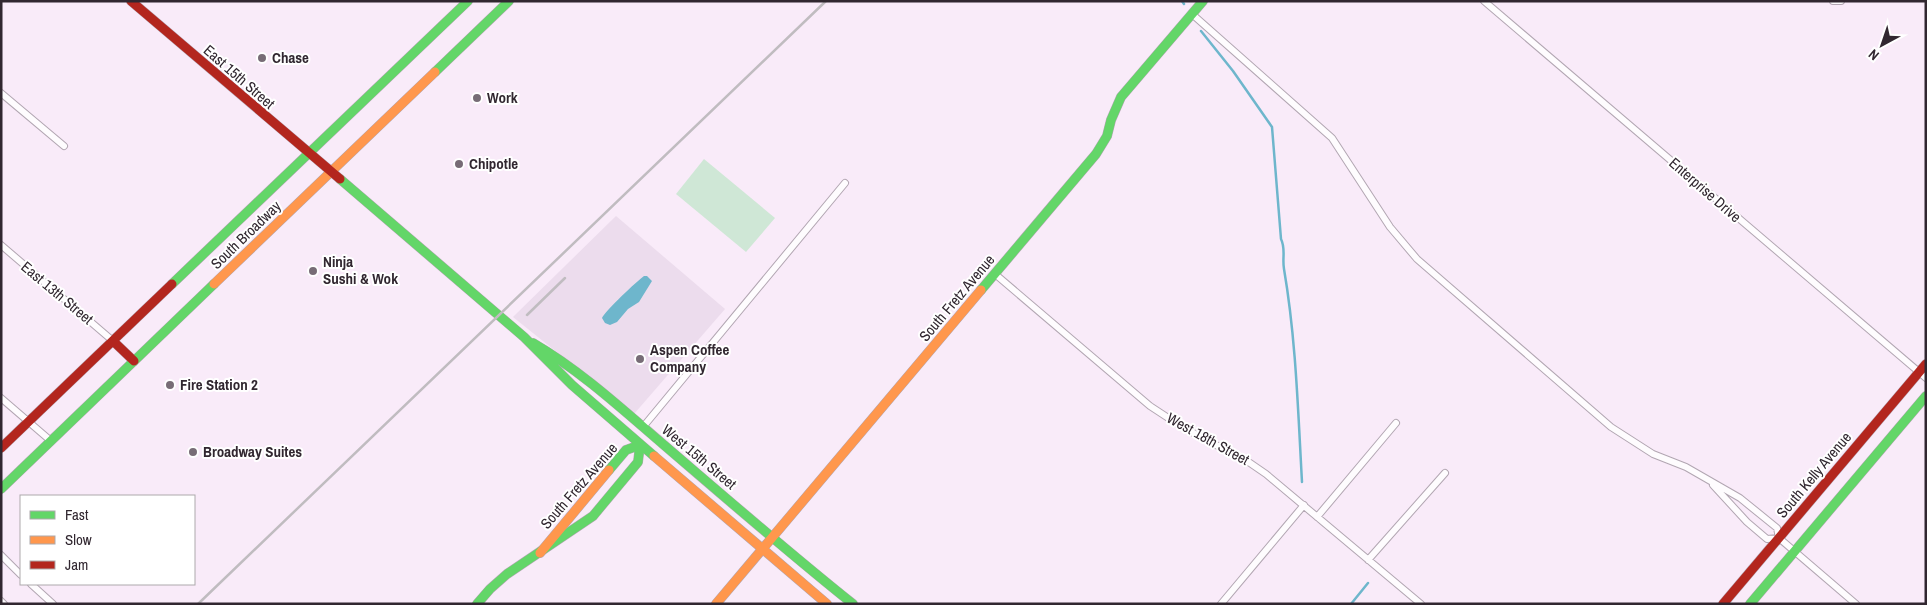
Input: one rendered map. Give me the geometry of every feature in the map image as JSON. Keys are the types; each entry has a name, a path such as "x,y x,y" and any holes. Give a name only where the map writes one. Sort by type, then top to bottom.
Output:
{"main road":[{"name":"East 15th Street","path":"131,1 330,173"},
{"name":"South Broadway","path":"1,448 468,1"},
{"name":"South Broadway","path":"1,489 509,1"},
{"name":"South Fretz Avenue","path":"716,604 1096,154 1107,136 1111,120 1121,97 1203,1"},
{"name":"West 15th Street","path":"330,173 524,337 572,385 827,604"},
{"name":"West 15th Street","path":"524,337 557,357 853,604"},
{"path":"113,340 134,361"},
{"name":"South Kelly Avenue","path":"1723,604 1922,375 1926,364"},
{"path":"1750,604 1926,396"},
{"path":"640,444 643,427"},
{"name":"South Fretz Avenue","path":"477,604 507,574 540,553 593,516 638,462 640,444 626,450 540,553"}],"street":[{"name":"Enterprise Drive","path":"1484,1 1922,375"},
{"path":"1833,1 1841,1"},
{"path":"1192,14 1332,138 1390,227 1417,259 1611,427 1653,454 1686,467 1740,498 1777,528 1779,538 1856,604"},
{"path":"1,92 64,146"},
{"path":"643,427 845,183"},
{"name":"East 13th Street","path":"1,245 113,340"},
{"name":"West 18th Street","path":"995,274 1150,406 1182,427 1250,463 1266,474 1421,604"},
{"path":"1,398 51,440"},
{"path":"1317,517 1396,423"},
{"path":"1368,560 1445,473"},
{"path":"1707,479 1747,522 1767,539 1779,538"},
{"path":"1221,604 1304,505"},
{"path":"1,555 20,574"},
{"path":"33,585 53,604"},
{"path":"1,601 4,604"}],"shaded area":[{"path":"616,216 725,309 634,414 513,317"}],"green space":[{"path":"704,159 775,218 746,252 676,194"}],"water":[{"path":"644,276 647,276 652,281 639,302 628,309 617,322 610,325 605,323 602,318 604,314"}],"waterway":[{"path":"1201,31 1233,71 1272,127 1281,239 1284,250 1284,265 1294,348 1302,482"},
{"path":"1351,604 1368,583"}],"railway":[{"path":"198,604 826,1"},
{"path":"527,315 565,278"}],"traffic: fast":[{"path":"172,284 468,1"},
{"path":"435,72 509,1"},
{"path":"981,290 1096,154 1107,136 1111,120 1121,97 1203,1"},
{"path":"340,179 524,337 572,385 654,456"},
{"path":"1,489 214,284"},
{"path":"533,343 601,391 758,526 853,604"},
{"path":"1750,604 1926,396"},
{"path":"477,604 507,574 593,516 638,462 640,445 626,450 609,470"}],"traffic: slow":[{"path":"214,284 435,72"},
{"path":"716,604 981,290"},
{"path":"654,456 827,604"},
{"path":"540,553 609,470"}],"traffic: jam":[{"path":"131,1 340,179"},
{"path":"1,448 172,284"},
{"path":"113,341 134,361"},
{"path":"1723,604 1926,364"}],"place":[{"name":"Chase","path":"262,58"},
{"name":"Work","path":"477,98"},
{"name":"Chipotle","path":"459,164"},
{"name":"Ninja Sushi & Wok","path":"313,271"},
{"name":"Aspen Coffee Company","path":"640,359"},
{"name":"Fire Station 2","path":"170,385"},
{"name":"Broadway Suites","path":"193,452"}]}
